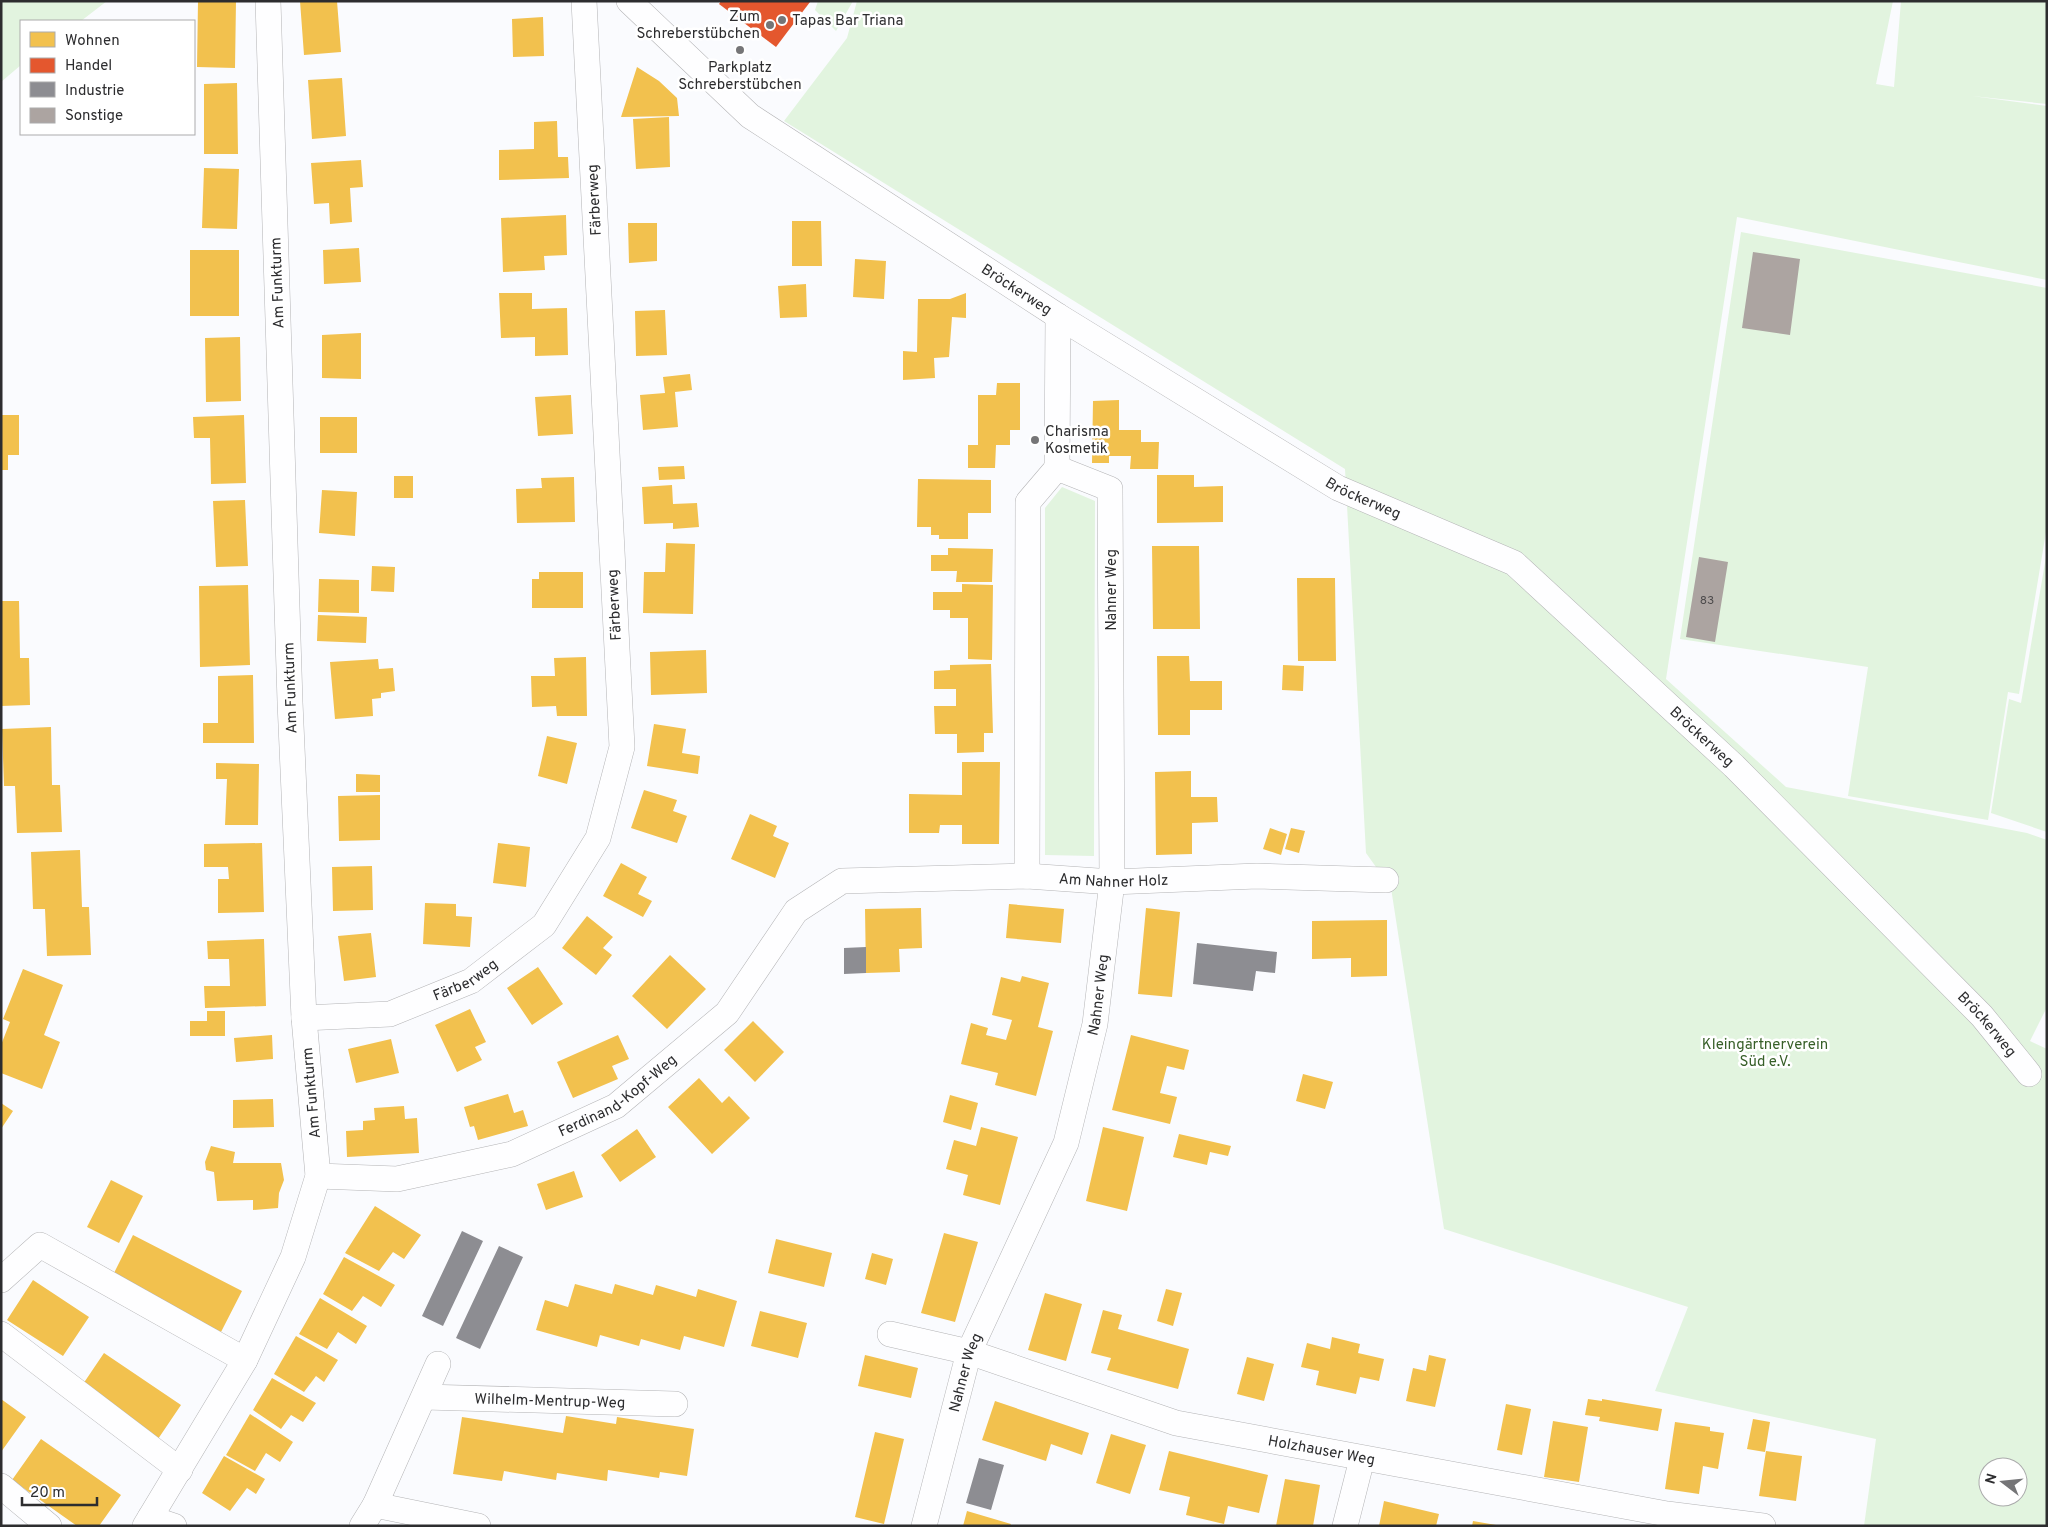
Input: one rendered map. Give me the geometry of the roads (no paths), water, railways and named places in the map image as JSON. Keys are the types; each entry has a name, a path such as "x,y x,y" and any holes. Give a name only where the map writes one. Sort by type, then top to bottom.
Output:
{"street":[{"name":"Am Funkturm","path":"148,1522 245,1360 293,1257 318,1176 304,1018 290,702 268,1"},
{"name":"Färberweg","path":"304,1018 390,1014 471,981 544,924 598,838 622,747 584,1"},
{"name":"Bröckerweg","path":"629,1 750,116 1058,316 1338,488 1514,563 1734,766 1982,1016 2029,1074"},
{"path":"1027,876 1028,502 1057,468 1058,316"},
{"name":"Nahner Weg","path":"924,1526 969,1352 1066,1143 1095,1024 1112,882 1110,489 1057,468"},
{"name":"Am Nahner Holz","path":"842,881 1027,876 1112,882 1257,876 1386,880"},
{"name":"Ferdinand-Kopf-Weg","path":"318,1176 397,1179 512,1154 616,1106 727,1013 796,912 842,881"},
{"path":"1,1280 40,1245 245,1360"},
{"path":"1,1334 180,1470"},
{"name":"Holzhauser Weg","path":"890,1334 969,1352 1176,1423 1362,1459 1667,1514 1763,1526"},
{"path":"362,1526 375,1505 425,1397 438,1364"},
{"name":"Wilhelm-Mentrup-Weg","path":"425,1397 675,1404"},
{"path":"1345,1526 1362,1459"},
{"path":"1,1486 49,1526"},
{"path":"375,1505 478,1526"},
{"path":"148,1522 174,1526"}],"place":[{"name":"Tapas Bar Triana","path":"782,20"},
{"name":"Zum Schreberstübchen","path":"770,25"},
{"name":"Parkplatz Schreberstübchen","path":"740,50"},
{"name":"Charisma Kosmetik","path":"1035,440"}],"park label":[{"name":"Kleingärtnerverein Süd e.V.","path":"1765,1052"}]}
